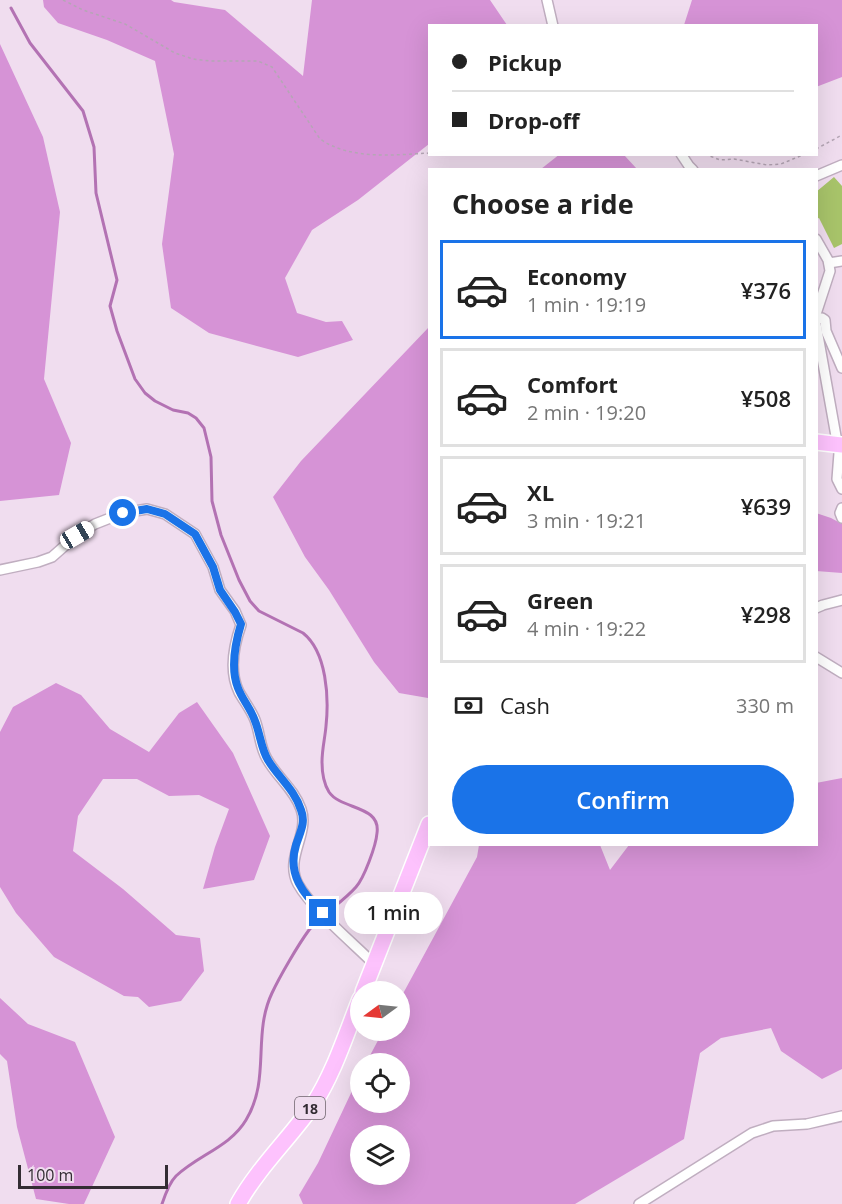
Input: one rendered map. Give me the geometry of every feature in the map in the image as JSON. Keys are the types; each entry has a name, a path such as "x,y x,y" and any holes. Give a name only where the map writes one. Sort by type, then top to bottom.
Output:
{"main road":[{"path":"818,442 839,444"},
{"path":"367,981 428,827"},
{"name":"18","path":"238,1204 260,1170 314,1102 334,1064 350,1024"}],"street":[{"path":"547,0 553,24"},
{"path":"818,175 842,165"},
{"path":"818,243 829,263 830,271 818,308"},
{"path":"829,263 842,261"},
{"path":"818,319 825,320 826,331 842,368"},
{"path":"818,334 839,444 837,478 842,489"},
{"path":"842,508 840,513 842,518"},
{"path":"0,570 52,557 77,535 95,524 123,513 147,509 165,514 195,534 213,567 220,590 241,624 237,636 233,672 238,689 254,719 266,758 285,781 301,808 304,824 296,847 293,866 297,883 310,900 374,964"},
{"path":"818,607 842,600"},
{"path":"818,658 842,673"},
{"path":"639,1204 726,1147 752,1133 773,1126 807,1124 842,1116"}],"path":[{"path":"63,0 83,10 125,24 175,53 193,59 210,62 258,61 272,67 320,139 332,148 348,152 392,155 428,153"},
{"path":"818,148 842,135"},
{"path":"710,156 720,160 734,159 767,165 781,164 800,156"}],"shaded area":[{"path":"43,0 171,0 225,10 303,76 312,0 490,0 506,24 428,24 428,145 358,200 312,230 285,278 297,313 326,322 342,321 353,340 298,357 209,333 171,308 162,244 174,154 155,61 107,40 58,23 44,7"},
{"path":"692,0 842,0 842,77 818,86 818,24 684,24"},
{"path":"0,44 43,137 60,212 44,379 71,443 59,495 0,501"},
{"path":"557,156 625,156 636,168 542,168"},
{"path":"428,328 428,698 399,693 374,662 329,590 305,557 273,497 301,461"},
{"path":"818,514 842,524 842,573 818,571"},
{"path":"56,683 81,695 110,729 149,752 179,713 197,702 233,753 270,836 254,880 203,889 229,809 199,795 169,796 137,779 103,779 78,816 73,851 123,889 176,935 200,938 204,971 181,1001 149,1007 138,997 124,996 54,957 16,913 0,887 0,732 13,707"},
{"path":"842,778 842,1069 822,1079 781,1051 771,1028 721,1038 700,1053 684,1139 575,1204 303,1204 299,1195 318,1163 350,1095 350,1113 410,1113 410,1053 371,1053 378,1041 410,1041 410,981 477,857 479,846 600,846 610,870 628,846 818,846 818,783"},
{"path":"0,998 28,1024 75,1042 115,1137 84,1204 36,1199 17,1127 7,1061 0,1054"}],"building":[{"path":"834,177 842,186 842,244 834,248 818,218 818,190"}],"waterway":[{"path":"11,8 30,43 83,111 94,147 96,193 117,280 110,306 135,379 145,393 155,401 173,410 188,413 196,418 204,428 211,457 212,501 221,535 239,580 250,601 259,611 303,633 311,641 322,663 327,702 322,766 327,789 335,798 367,812 377,824 374,846 359,883 309,930 272,993 263,1025 258,1089 246,1120 223,1144 176,1176 162,1204"}],"route":[{"path":"123,513 147,509 165,514 188,527 195,534 213,567 220,590 241,624 237,636 233,672 238,689 254,719 266,758 285,781 301,808 304,824 296,847 293,866 297,883 323,913"}]}
